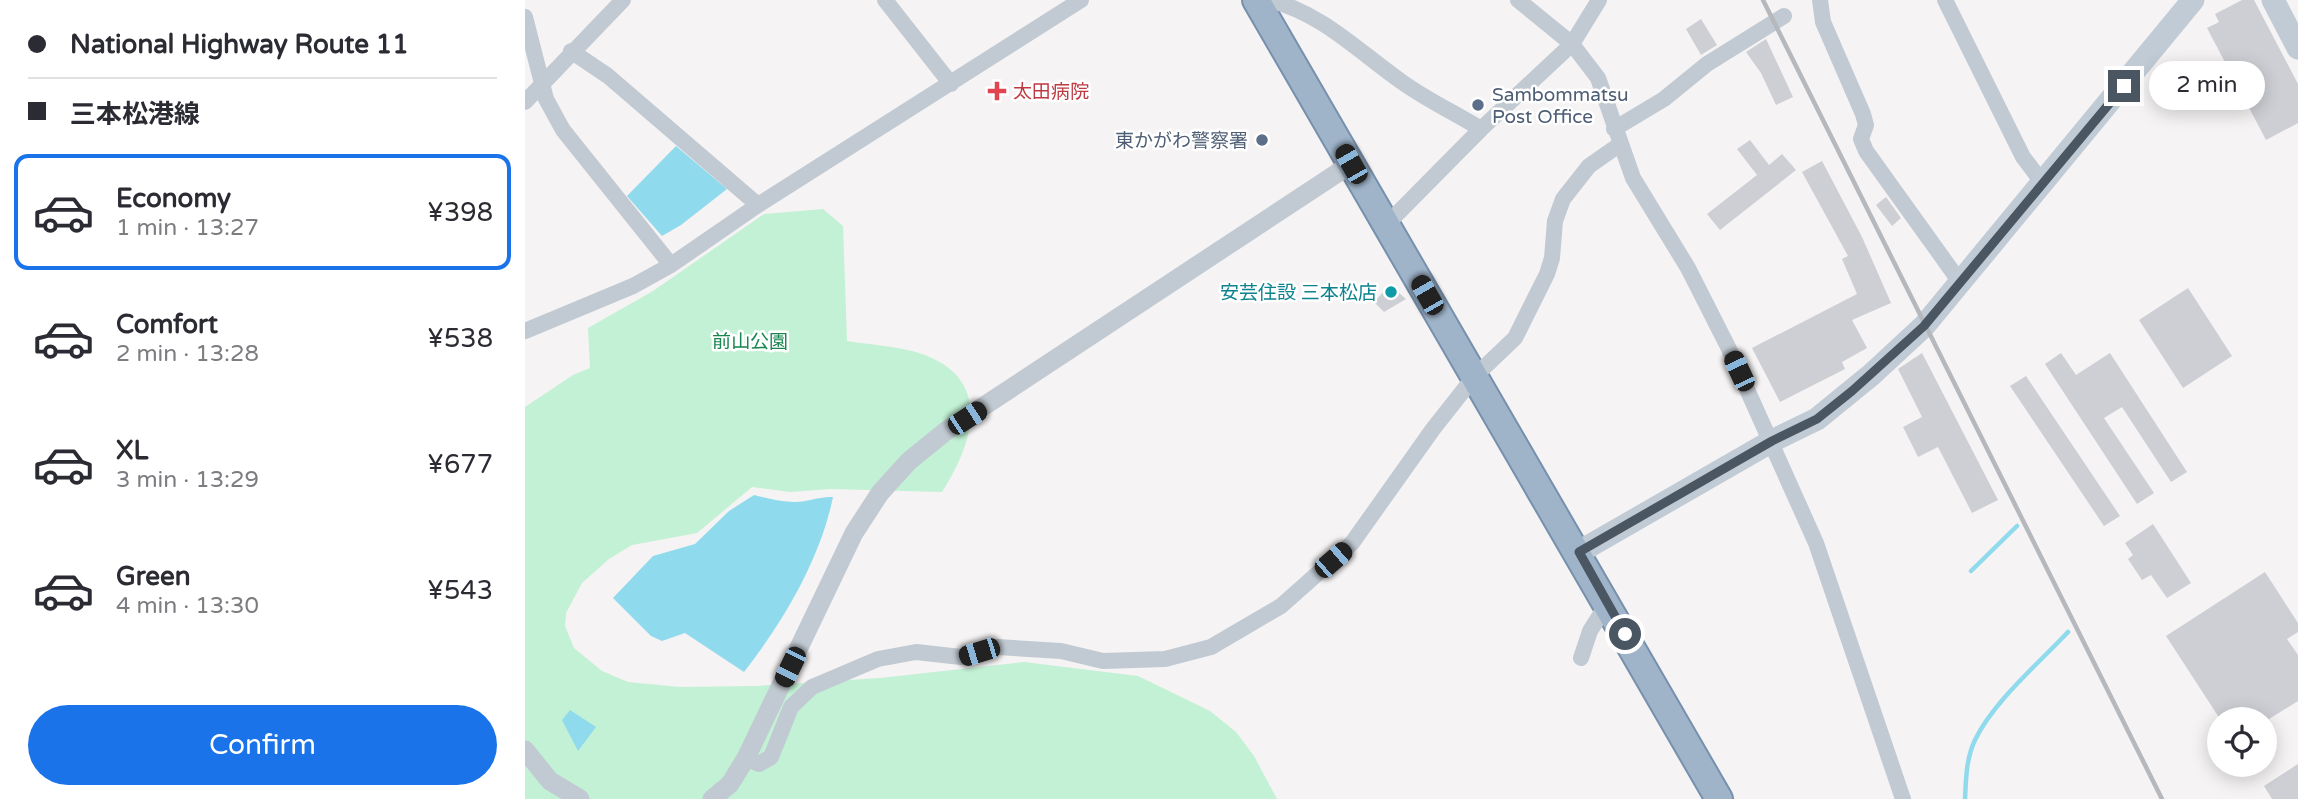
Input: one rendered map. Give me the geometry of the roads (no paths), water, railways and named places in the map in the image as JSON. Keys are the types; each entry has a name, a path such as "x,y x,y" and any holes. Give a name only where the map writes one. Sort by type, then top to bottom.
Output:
{"highway":[{"path":"1256,0 1579,552 1719,799"}],"main road":[{"path":"1579,552 1772,441 1817,419 1852,391 1924,326 2193,0"},
{"path":"2273,0 2298,48"}],"street":[{"path":"525,102 571,51 623,0"},
{"path":"885,0 951,84"},
{"path":"525,331 633,286 671,265 758,205 1081,0"},
{"path":"1269,0 1301,10 1332,29 1404,83 1481,128"},
{"path":"1518,0 1572,44 1598,78 1616,137 1633,178 1688,268 1772,441 1815,543 1903,799"},
{"path":"1386,225 1481,128 1572,44 1599,0"},
{"path":"1820,0 1823,22 1863,114 1866,125 1861,139 1866,151 1960,282"},
{"path":"1945,0 2024,157 2042,181"},
{"path":"745,758 759,764 771,757 791,707 812,687 852,667 916,652 961,657 997,647 1061,650 1103,662 1165,659 1211,647 1281,606 1352,543 1433,429 1475,377 1515,338 1539,294 1552,258 1558,210 1568,189 1616,137 1707,64 1784,16"},
{"path":"525,17 546,99 563,130 671,265"},
{"path":"571,51 608,76 758,205"},
{"path":"712,799 730,784 745,758 854,533 880,493 909,461 946,431 1351,164"},
{"path":"1581,658 1590,631 1607,604"},
{"path":"525,750 549,781 580,799"}],"water":[{"path":"676,146 727,189 681,225 662,236 627,196"},
{"path":"754,495 793,502 833,497 819,544 798,589 773,632 744,672 685,633 662,641 651,636 613,598 653,556 695,544 729,511"},
{"path":"570,710 596,727 578,751 562,720"}],"waterway":[{"path":"1971,571 2017,526"},
{"path":"1965,799 1970,754 1983,726 2017,683 2068,632"}],"railway":[{"path":"1763,0 2162,799"}],"place":[{"name":"太田病院","path":"997,91"},
{"name":"Sambommatsu Post Office","path":"1478,105"},
{"name":"東かがわ警察署","path":"1262,140"},
{"name":"安芸住設 三本松店","path":"1391,292"}],"park label":[{"name":"前山公園","path":"750,341"}]}
